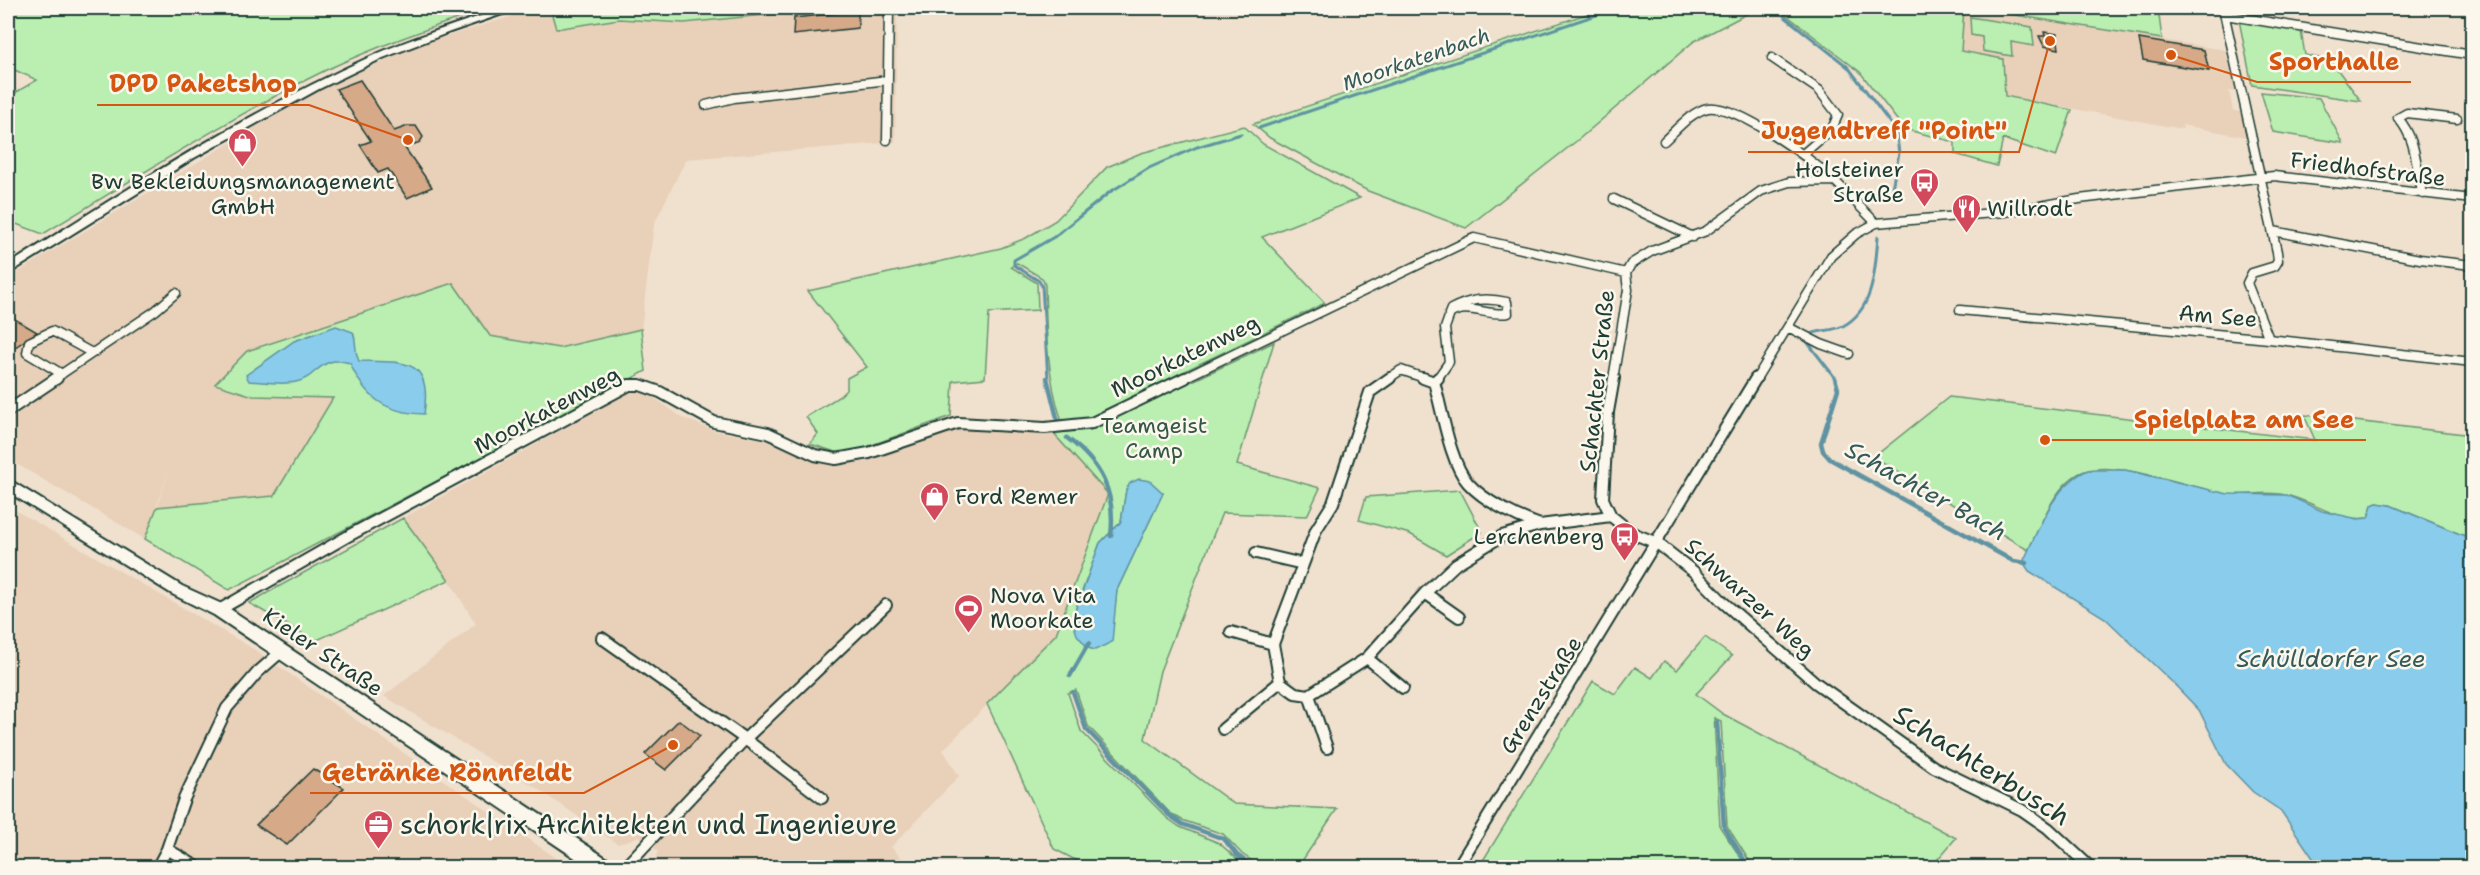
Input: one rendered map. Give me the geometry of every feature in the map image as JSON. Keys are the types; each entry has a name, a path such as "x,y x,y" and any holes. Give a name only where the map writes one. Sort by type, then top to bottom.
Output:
{"street":[{"path":"8,270 218,138 311,86 394,48 515,8"},
{"path":"887,140 889,8"},
{"path":"2269,339 2247,283 2252,273 2275,266 2278,261 2224,11 2472,55"},
{"path":"1772,58 1826,97 1838,115 1832,129 1803,154"},
{"path":"706,105 734,98 888,80"},
{"path":"1664,141 1704,110 1718,108 1733,113 1803,154 1835,181 1876,223"},
{"path":"2423,194 2419,183 2416,150 2409,129 2398,118 2407,112 2429,113 2457,119"},
{"path":"1434,382 1401,370 1370,392 1333,503 1316,530 1273,644 1280,682 1294,693 1309,695 1366,657 1425,593 1456,564 1502,536 1540,525 1611,516 1632,533 1658,543 1831,256 1849,238 1876,223 1916,216 2005,212 2079,199 2260,177"},
{"name":"Friedhofstraße","path":"2260,177 2298,177 2472,199"},
{"name":"Schachter Straße","path":"1611,516 1603,499 1608,412 1628,290 1626,273 1631,264 1641,257 1693,237 1722,222 1761,191 1805,180 1835,181"},
{"path":"1614,199 1693,237"},
{"path":"2273,231 2420,259 2472,265"},
{"name":"Moorkatenweg","path":"219,610 350,535 629,385 639,384 660,390 689,412 707,420 721,425 770,433 819,456 835,460 860,455 955,423 1062,430 1077,427 1108,416 1474,238 1626,273"},
{"path":"8,411 155,311 176,292"},
{"path":"1434,382 1445,373 1451,361 1446,322 1449,314 1451,309 1473,298 1488,297 1507,302 1509,306 1508,313 1497,317 1471,309 1458,309 1449,314"},
{"name":"Am See","path":"1960,310 2269,339 2472,362"},
{"path":"1788,327 1816,342 1849,354"},
{"path":"62,374 27,353 29,342 52,331 92,353"},
{"path":"1434,382 1457,463 1468,483 1512,515 1540,525"},
{"name":"Kieler Straße","path":"8,485 177,590 219,610 606,867"},
{"name":"Schwarzer Weg","path":"1658,543 1694,572 1724,603 1816,683"},
{"name":"Grenzstraße","path":"1457,867 1658,543"},
{"path":"1256,553 1303,564"},
{"path":"1425,593 1459,617"},
{"path":"624,867 745,739 886,605"},
{"path":"1231,632 1273,644"},
{"path":"602,638 745,739 822,798"},
{"path":"157,867 167,849 184,799 227,708 258,672 282,651"},
{"path":"1366,657 1404,688"},
{"path":"1223,729 1280,682"},
{"name":"Schachterbusch","path":"1816,683 1934,767 2022,810 2048,828 2091,867"},
{"path":"1309,695 1327,748"},
{"path":"167,849 199,867"}],"shaded area":[{"path":"539,8 550,8 556,29 619,19 684,23 833,8 897,8 895,142 686,159 654,224 641,329 559,348 490,336 253,396 334,397 274,496 157,507 171,464 145,539 8,459 8,278 308,95 422,44"},
{"path":"1964,8 2225,50 2237,92 2229,91 2233,111 2242,112 2247,137 2182,125 2183,129 2005,96 1961,52"},
{"path":"629,393 647,393 683,418 715,431 765,440 832,464 866,462 958,428 1053,433 1109,494 1056,634 943,750 959,776 891,847 910,867 653,867 658,851 639,836 618,844 535,787 384,696 476,624 449,580 403,518"},
{"path":"8,506 255,650 569,867 8,867"}],"green space":[{"path":"8,8 492,8 408,36 326,70 218,128 43,234 8,221 8,97 37,80 8,67"},
{"path":"550,8 833,8 684,23 619,19 556,29"},
{"path":"1605,8 1758,8 1693,42 1579,139 1466,228 1368,191 1270,138 1253,124"},
{"path":"1785,8 1964,8 1961,51 2003,59 2005,96 2072,110 2056,157 2003,139 1997,166 1955,154 1955,142 1904,129 1860,72 1780,10"},
{"path":"1971,8 2158,8 2162,39"},
{"path":"1970,17 2032,27 2034,46 2011,42 2012,56 1983,51 1982,37 1971,35"},
{"path":"2239,20 2301,31 2305,55 2331,61 2361,101 2252,85"},
{"path":"2261,92 2319,98 2343,143 2273,132"},
{"path":"1244,126 1263,144 1360,198 1262,237 1325,303 1090,417 1062,422 1050,371 1045,285 1042,278 1017,263 1011,267 1037,283 1038,310 989,313 985,378 953,381 951,416 853,452 839,453 810,444 818,434 806,417 840,396 847,389 847,378 867,367 808,291 1001,248 1026,238 1056,220 1107,167 1141,153"},
{"path":"453,283 490,336 559,348 641,329 646,371 229,590 145,539 157,507 274,496 333,398 253,396 215,384 247,351"},
{"name":"Teamgeist Camp","path":"1274,342 1237,465 1320,488 1307,516 1222,513 1160,671 1145,739 1234,804 1337,809 1298,867 1261,867 1242,854 1223,834 1182,820 1170,813 1088,726 1076,690 1068,693 1081,731 1167,818 1180,827 1219,843 1246,867 1089,867 1054,849 987,704 1056,634 1108,494 1053,433 1090,430","holes":["1126,490 1163,493 1117,590 1115,607 1072,619 1100,543 1121,522"]},
{"path":"1949,397 2315,440 2304,415 2472,435 2472,539 2390,505 2377,503 2372,505 2368,518 2345,517 2285,495 2226,494 2129,471 2092,469 2078,474 2061,488 2028,550 1874,457"},
{"path":"1460,490 1482,532 1446,555 1410,534 1359,520 1366,497"},
{"path":"403,518 449,580 315,641 249,603"},
{"path":"1705,637 1732,656 1696,694 1723,714 1956,838 1931,867 1753,867 1727,826 1721,721 1714,718 1720,827 1747,867 1479,867 1593,681 1615,694 1635,667 1652,678 1664,661 1677,670"}],"water":[{"path":"336,326 353,332 359,361 401,363 419,372 424,382 426,395 424,414 399,411 378,401 363,386 350,363 340,361 325,364 303,380 296,382 249,381 246,375 294,341"},
{"name":"Schülldorfer See","path":"2088,470 2125,470 2228,494 2287,495 2322,511 2358,519 2368,518 2372,505 2377,503 2390,505 2472,539 2472,867 2319,867 2281,811 2253,792 2226,764 2199,710 2173,683 2105,618 2029,571 2023,562 2048,509 2065,486"},
{"path":"1139,479 1150,481 1163,493 1117,590 1112,642 1095,650 1088,648 1077,635 1072,619 1100,543 1121,522 1126,490 1130,483"}],"building":[{"path":"858,11 858,28 793,35 794,18"},
{"path":"2044,32 2057,34 2059,49 2044,46 2039,36 2045,36"},
{"path":"2139,39 2204,50 2209,71 2143,60"},
{"path":"360,80 394,131 416,126 423,137 420,142 405,148 432,187 407,198 388,169 378,173 360,145 371,141 336,89"},
{"path":"8,315 37,332 8,352"},
{"path":"679,720 700,736 666,770 645,754"},
{"path":"313,769 344,788 287,845 256,825"}],"waterway":[{"name":"Moorkatenbach","path":"1259,128 1617,8"},
{"name":"Schachter Bach","path":"1784,16 1848,67 1896,131 1899,153 1892,188"},
{"name":"Moorkatenbach","path":"1048,379 1042,286 1039,281 1014,265 1014,260 1054,237 1110,192 1149,168 1197,147 1241,134"},
{"name":"Schachter Bach","path":"1836,379 1808,343 1811,334 1843,326 1854,319 1862,309 1874,274 1878,237"},
{"name":"Moorkatenbach","path":"1047,378 1058,422"},
{"name":"Schachter Bach","path":"1835,378 1838,389 1821,443 1823,451 1830,459 2013,561 2026,563"},
{"name":"Moorkatenbach","path":"1067,438 1089,458 1104,481 1111,506 1111,536"},
{"name":"Moorkatenbach","path":"1070,676 1089,643"},
{"name":"Moorkatenbach","path":"1073,692 1086,729 1169,815 1182,824 1224,839 1237,855 1255,868"},
{"name":"Moorkatenbach","path":"1717,722 1724,827 1749,868"}],"place":[{"name":"Jugendtreff \"Point\"","path":"2050,41"},
{"name":"Sporthalle","path":"2171,55"},
{"name":"DPD Paketshop","path":"408,140"},
{"name":"Bw Bekleidungsmanagement GmbH","path":"243,168"},
{"name":"Holsteiner Straße","path":"1925,208"},
{"name":"Willrodt","path":"1966,234"},
{"name":"Spielplatz am See","path":"2045,440"},
{"name":"Ford Remer","path":"934,522"},
{"name":"Lerchenberg","path":"1625,562"},
{"name":"Nova Vita Moorkate","path":"969,634"},
{"name":"Getränke Rönnfeldt","path":"673,745"},
{"name":"schork|rix Architekten und Ingenieure","path":"379,850"}]}
